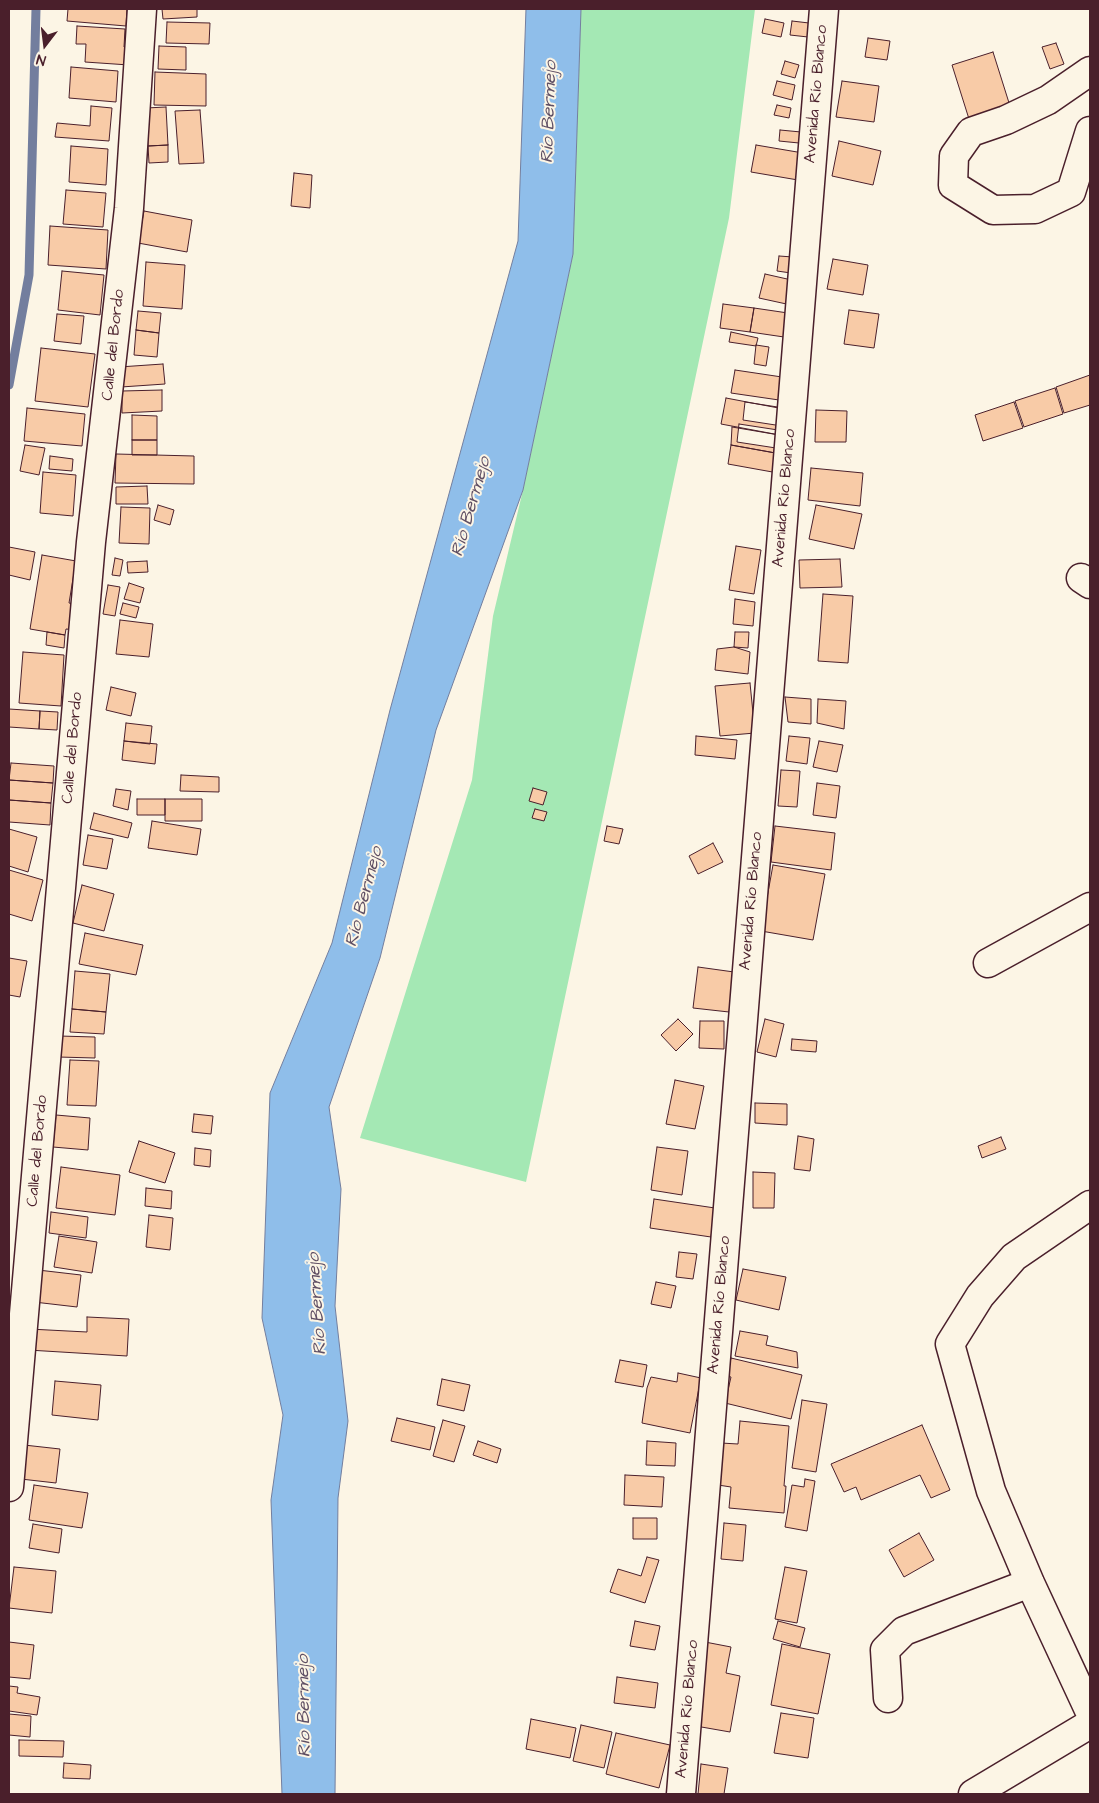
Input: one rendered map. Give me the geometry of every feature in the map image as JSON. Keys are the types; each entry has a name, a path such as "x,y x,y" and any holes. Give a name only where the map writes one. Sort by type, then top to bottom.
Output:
{"street":[{"name":"Calle del Bordo","path":"9,1487 91,542 129,208 142,9"},
{"name":"Avenida Río Blanco","path":"681,1794 824,9"},
{"path":"1090,71 1048,100 1006,120 971,132 954,156 953,185 993,210 1035,209 1071,192 1090,131"},
{"path":"988,962 1090,907"},
{"path":"1090,1205 1014,1257 980,1296 950,1344 991,1491 1030,1583 1090,1712"},
{"path":"888,1698 885,1650 904,1631 1030,1583"},
{"path":"973,1794 1090,1724"}],"green space":[{"path":"581,9 755,9 729,218 526,1182 360,1138 472,780 493,616 523,490 573,254"}],"water":[{"name":"Río Bermejo","path":"526,9 581,9 573,254 523,490 436,730 380,958 329,1107 341,1189 335,1306 348,1421 338,1498 335,1794 282,1794 271,1500 283,1415 262,1318 270,1093 332,943 390,710 518,241"}],"building":[{"path":"68,9 127,9 126,26 67,21"},
{"path":"162,9 197,9 197,17 163,19"},
{"path":"765,19 784,23 781,37 762,33"},
{"path":"792,21 809,23 808,37 790,35"},
{"path":"167,22 210,23 209,44 166,43"},
{"path":"77,26 125,29 124,47 130,48 129,65 85,62 86,44 76,44"},
{"path":"868,38 890,41 887,60 865,57"},
{"path":"1056,43 1064,64 1050,69 1042,47"},
{"path":"159,46 186,47 186,70 158,69"},
{"path":"993,52 1010,106 969,119 952,65"},
{"path":"785,61 799,65 795,78 781,74"},
{"path":"71,67 118,71 116,102 69,98"},
{"path":"155,72 206,74 206,106 154,105"},
{"path":"777,81 795,85 792,100 773,95"},
{"path":"842,81 879,86 874,122 836,117"},
{"path":"777,105 791,108 789,118 774,115"},
{"path":"91,106 112,108 109,141 55,137 57,123 90,126"},
{"path":"166,107 168,145 148,146 146,108"},
{"path":"200,110 204,163 179,164 175,111"},
{"path":"780,130 801,132 799,143 779,141"},
{"path":"839,141 881,151 873,185 832,176"},
{"path":"168,145 168,162 149,163 148,146"},
{"path":"756,145 803,153 798,180 751,172"},
{"path":"71,146 108,149 106,185 69,182"},
{"path":"294,173 312,175 310,208 291,206"},
{"path":"66,190 106,193 103,227 63,224"},
{"path":"144,211 192,220 187,252 138,243"},
{"path":"50,226 108,230 106,269 48,265"},
{"path":"779,256 793,257 791,273 777,271"},
{"path":"833,259 868,265 863,295 827,289"},
{"path":"146,262 185,265 182,309 143,306"},
{"path":"62,271 104,275 100,315 58,310"},
{"path":"765,274 796,281 791,305 759,298"},
{"path":"723,304 754,308 750,332 720,328"},
{"path":"754,308 788,313 784,337 750,332"},
{"path":"849,310 879,314 874,348 844,344"},
{"path":"138,311 161,313 159,333 136,330"},
{"path":"57,314 84,316 81,344 54,341"},
{"path":"136,330 159,333 157,357 134,355"},
{"path":"731,332 758,338 756,346 729,342"},
{"path":"756,345 769,347 766,366 754,364"},
{"path":"41,348 95,354 88,407 35,401"},
{"path":"163,364 165,384 121,387 119,367"},
{"path":"735,370 782,377 779,400 731,393"},
{"path":"1090,375 1090,405 1064,413 1056,387"},
{"path":"1055,388 1063,414 1024,427 1015,401"},
{"path":"162,390 162,411 122,413 122,391"},
{"path":"726,398 789,410 785,436 721,424"},
{"path":"745,402 784,408 782,426 743,420"},
{"path":"1014,402 1023,428 983,441 975,415"},
{"path":"27,408 85,414 82,446 24,441"},
{"path":"816,410 847,411 846,442 815,442"},
{"path":"132,415 157,416 157,440 132,440"},
{"path":"739,424 778,430 776,448 737,442"},
{"path":"732,427 785,436 781,454 731,445"},
{"path":"132,440 157,440 157,455 132,455"},
{"path":"25,445 45,448 39,475 20,471"},
{"path":"731,445 781,454 778,473 728,464"},
{"path":"116,454 194,456 194,484 115,483"},
{"path":"50,456 73,459 72,471 49,469"},
{"path":"811,468 863,473 860,506 808,500"},
{"path":"43,472 76,475 73,516 40,513"},
{"path":"147,486 148,504 116,504 116,487"},
{"path":"158,505 174,510 170,525 154,520"},
{"path":"816,505 862,514 854,549 809,539"},
{"path":"121,507 150,508 149,544 119,543"},
{"path":"736,546 761,550 754,594 729,590"},
{"path":"9,547 35,552 30,580 9,575"},
{"path":"42,555 76,561 69,603 80,605 76,630 66,629 65,635 30,629"},
{"path":"115,558 123,560 120,576 112,575"},
{"path":"840,559 842,587 800,588 799,560"},
{"path":"147,561 148,572 128,573 127,562"},
{"path":"129,583 144,588 140,603 124,599"},
{"path":"108,585 120,587 115,616 103,614"},
{"path":"823,594 853,596 848,663 818,661"},
{"path":"735,599 755,602 753,626 733,624"},
{"path":"123,603 139,607 136,618 120,614"},
{"path":"120,620 153,624 149,657 116,654"},
{"path":"47,632 65,635 64,648 46,645"},
{"path":"735,632 749,632 748,648 734,647"},
{"path":"734,647 750,652 748,674 715,670 717,649"},
{"path":"23,652 64,655 61,706 19,703"},
{"path":"750,683 755,733 720,736 715,686"},
{"path":"111,687 136,693 131,716 106,710"},
{"path":"785,697 811,699 811,724 788,722"},
{"path":"818,699 846,701 844,729 817,723"},
{"path":"9,709 40,711 39,729 9,727"},
{"path":"40,711 58,712 57,730 39,729"},
{"path":"126,723 152,726 150,744 124,741"},
{"path":"696,736 737,740 735,759 695,755"},
{"path":"789,736 810,738 807,764 786,761"},
{"path":"124,741 157,744 155,764 122,760"},
{"path":"819,741 843,745 837,772 813,767"},
{"path":"11,763 54,766 53,783 9,780"},
{"path":"781,770 800,771 797,807 778,806"},
{"path":"181,775 219,777 219,792 180,791"},
{"path":"9,780 53,783 51,803 9,800"},
{"path":"817,783 840,786 836,818 813,815"},
{"path":"533,788 547,792 543,805 529,801"},
{"path":"116,789 131,791 128,810 113,806"},
{"path":"137,799 165,799 165,815 137,815"},
{"path":"165,799 202,799 202,821 165,821"},
{"path":"9,800 51,803 50,825 9,822"},
{"path":"535,809 547,812 544,821 532,818"},
{"path":"94,813 132,823 128,838 90,829"},
{"path":"152,821 201,829 197,855 148,848"},
{"path":"607,826 623,829 619,844 604,841"},
{"path":"775,826 835,833 831,870 771,862"},
{"path":"9,829 37,837 28,872 9,866"},
{"path":"88,835 113,839 107,869 83,865"},
{"path":"713,843 723,862 698,874 689,856"},
{"path":"773,865 825,874 813,940 761,931"},
{"path":"9,870 43,880 32,921 9,914"},
{"path":"82,885 114,894 104,931 73,923"},
{"path":"85,933 143,945 136,975 79,964"},
{"path":"9,958 27,961 20,997 9,995"},
{"path":"698,967 734,972 729,1012 693,1008"},
{"path":"75,971 110,974 106,1012 72,1009"},
{"path":"72,1009 106,1012 104,1034 70,1032"},
{"path":"678,1019 693,1034 676,1051 661,1035"},
{"path":"765,1019 784,1024 776,1057 757,1052"},
{"path":"700,1021 724,1021 724,1049 699,1048"},
{"path":"59,1036 95,1037 95,1058 58,1057"},
{"path":"792,1039 817,1041 816,1052 791,1050"},
{"path":"70,1060 99,1061 96,1106 67,1105"},
{"path":"675,1080 704,1086 695,1129 666,1124"},
{"path":"755,1103 787,1104 787,1125 755,1123"},
{"path":"194,1114 213,1116 211,1134 192,1132"},
{"path":"56,1115 90,1118 88,1150 53,1147"},
{"path":"798,1136 814,1139 810,1171 794,1169"},
{"path":"1001,1137 1006,1149 982,1158 978,1146"},
{"path":"139,1141 175,1153 165,1183 129,1172"},
{"path":"657,1147 688,1151 682,1195 651,1190"},
{"path":"195,1148 211,1150 210,1167 194,1165"},
{"path":"61,1167 120,1175 115,1215 56,1208"},
{"path":"753,1172 775,1173 774,1208 753,1208"},
{"path":"146,1188 172,1191 171,1209 145,1206"},
{"path":"654,1199 715,1208 711,1237 650,1228"},
{"path":"51,1212 88,1217 86,1238 49,1233"},
{"path":"149,1215 173,1218 170,1250 146,1247"},
{"path":"59,1236 97,1242 92,1273 54,1267"},
{"path":"679,1252 697,1254 693,1279 676,1277"},
{"path":"743,1269 786,1277 779,1310 736,1300"},
{"path":"38,1270 81,1275 77,1307 34,1302"},
{"path":"656,1282 676,1286 671,1308 651,1304"},
{"path":"87,1317 129,1319 127,1356 28,1350 29,1329 87,1332"},
{"path":"740,1331 768,1336 766,1345 797,1352 798,1368 735,1356"},
{"path":"731,1358 802,1375 791,1419 725,1403 731,1377 727,1376"},
{"path":"620,1360 647,1365 643,1387 615,1382"},
{"path":"678,1373 701,1378 690,1433 642,1423 647,1388 651,1377 677,1382"},
{"path":"442,1379 470,1385 464,1411 437,1405"},
{"path":"55,1381 101,1385 98,1420 52,1415"},
{"path":"802,1400 827,1404 816,1472 792,1468"},
{"path":"397,1418 435,1427 430,1450 391,1441"},
{"path":"443,1420 465,1426 454,1462 433,1456"},
{"path":"740,1421 789,1426 784,1486 786,1486 784,1513 729,1508 731,1487 718,1485 721,1443 738,1444"},
{"path":"922,1425 950,1490 931,1498 920,1475 861,1500 856,1487 844,1492 831,1464"},
{"path":"478,1441 501,1449 497,1463 473,1455"},
{"path":"647,1441 676,1443 675,1466 646,1465"},
{"path":"15,1444 60,1449 56,1483 12,1478"},
{"path":"625,1475 664,1477 662,1507 624,1505"},
{"path":"805,1479 815,1481 807,1531 785,1527 792,1485 804,1487"},
{"path":"34,1485 88,1493 82,1528 29,1520"},
{"path":"633,1518 657,1518 657,1539 633,1539"},
{"path":"724,1523 746,1525 743,1561 721,1559"},
{"path":"33,1524 62,1529 59,1553 29,1548"},
{"path":"919,1533 934,1560 904,1577 889,1550"},
{"path":"647,1557 659,1560 645,1603 610,1592 618,1569 641,1576"},
{"path":"14,1567 56,1571 52,1613 9,1608"},
{"path":"785,1567 807,1571 797,1623 775,1619"},
{"path":"635,1621 660,1626 655,1650 630,1646"},
{"path":"778,1621 805,1628 800,1647 773,1639"},
{"path":"9,1642 34,1645 30,1679 9,1677"},
{"path":"705,1642 731,1647 726,1673 740,1676 730,1732 690,1725"},
{"path":"782,1644 830,1654 818,1714 771,1705"},
{"path":"617,1677 658,1683 655,1708 614,1703"},
{"path":"9,1686 18,1687 17,1693 40,1697 37,1715 9,1711"},
{"path":"781,1713 814,1718 808,1758 774,1753"},
{"path":"9,1714 31,1716 30,1737 9,1735"},
{"path":"531,1719 576,1728 570,1758 526,1749"},
{"path":"581,1725 612,1732 604,1768 573,1761"},
{"path":"616,1733 670,1745 659,1788 606,1774"},
{"path":"19,1740 64,1741 63,1757 19,1756"},
{"path":"64,1763 91,1765 90,1779 63,1778"},
{"path":"701,1764 728,1768 724,1794 698,1794"}],"waterway":[{"path":"9,385 29,275 36,9"}]}
